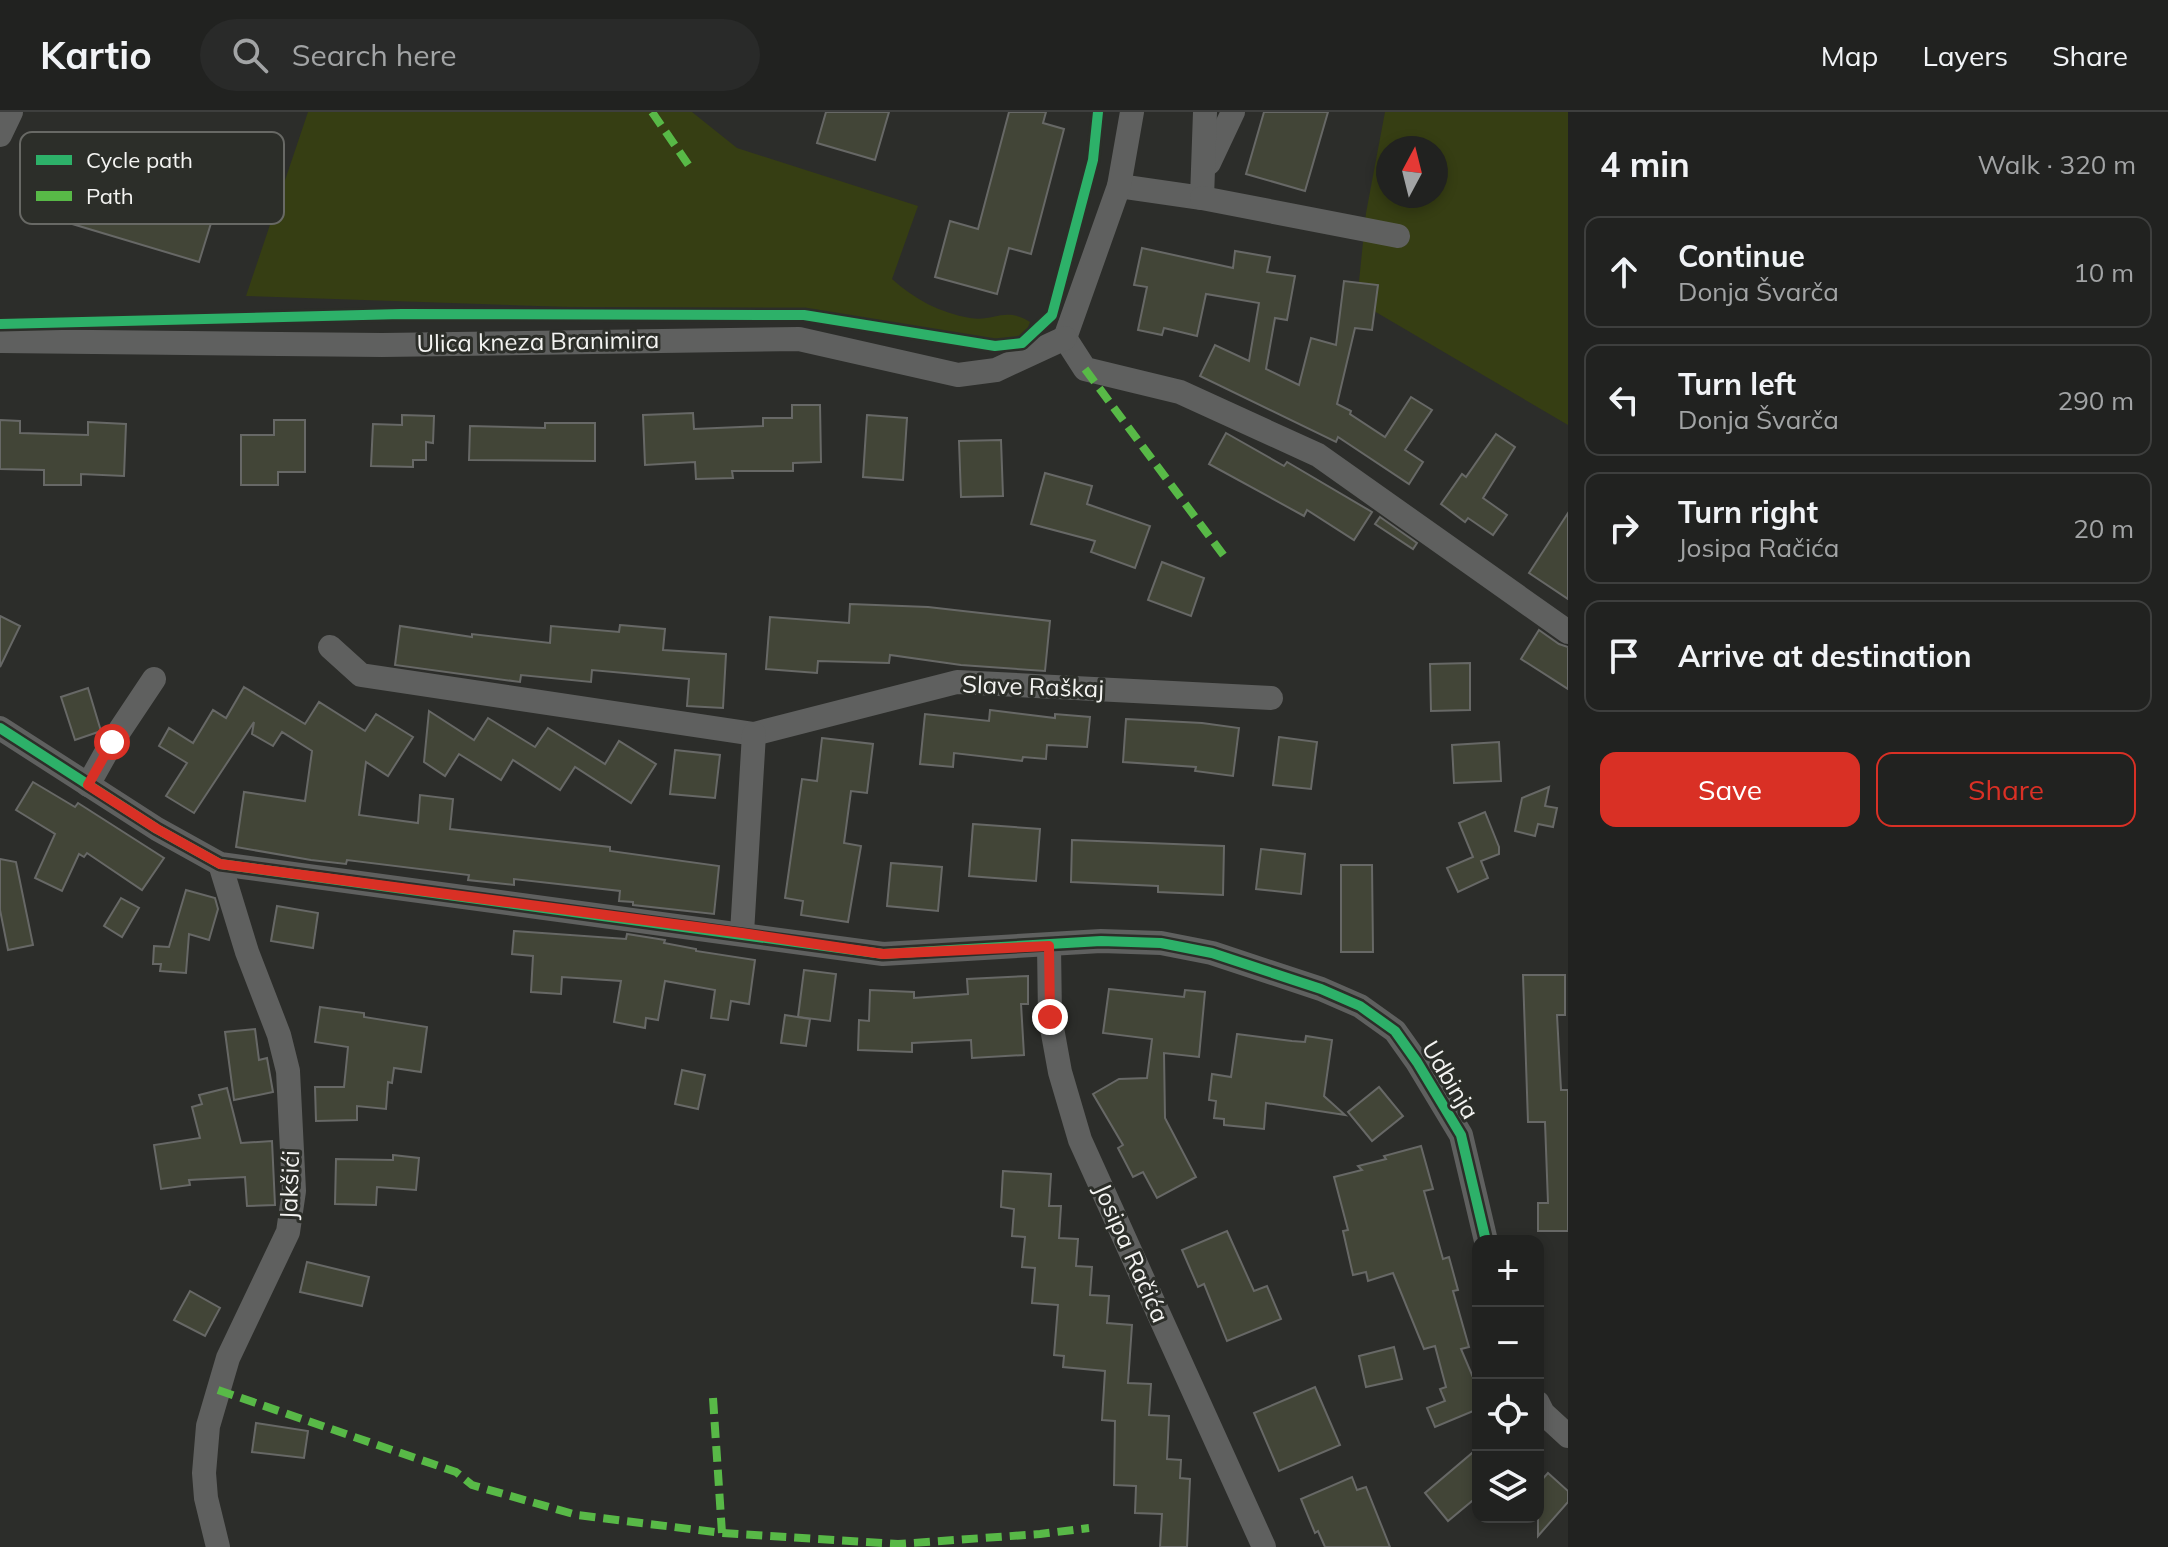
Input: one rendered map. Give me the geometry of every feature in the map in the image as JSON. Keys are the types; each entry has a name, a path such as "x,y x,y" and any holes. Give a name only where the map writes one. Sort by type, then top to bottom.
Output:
{"street":[{"path":"0,135 11,112"},
{"path":"1132,112 1119,186 1065,338 1085,369 1180,392 1318,455 1568,632"},
{"path":"1202,187 1205,112"},
{"path":"1202,187 1233,112"},
{"path":"1119,186 1202,187 1398,236"},
{"name":"Ulica kneza Branimira","path":"0,341 382,345 799,339 958,375 996,370 1065,338"},
{"name":"Slave Raškaj","path":"330,647 361,675 754,734 957,682 1271,698"},
{"path":"88,785 154,679"},
{"path":"0,728 157,829 220,864"},
{"path":"742,933 754,734"},
{"name":"Udbinja","path":"220,864 883,954 1101,941 1161,943 1212,953 1267,970 1360,1006 1395,1031 1461,1135 1485,1235"},
{"name":"Jakšići","path":"218,1547 206,1498 204,1473 208,1426 228,1358 288,1232 294,1191 288,1071 279,1035 247,952 220,864"},
{"name":"Josipa Račića","path":"1049,946 1050,1017 1060,1072 1080,1140 1264,1547"},
{"path":"1544,1414 1568,1436"}],"green space":[{"path":"308,112 692,112 737,148 918,206 892,279 918,299 948,313 970,318 1013,315 1030,322 1022,343 995,346 804,315 246,296 270,224 284,224 284,183"},
{"path":"1385,112 1568,112 1568,425 1357,301 1366,213 1376,160 1376,208 1448,208 1448,136 1380,136"}],"building":[{"path":"826,112 889,112 875,160 817,143"},
{"path":"1009,112 1046,112 1043,123 1064,129 1031,254 1009,248 997,294 935,277 950,221 978,229"},
{"path":"1264,112 1328,112 1305,191 1246,174"},
{"path":"72,224 211,224 199,262"},
{"path":"1142,248 1233,268 1235,251 1270,257 1267,272 1295,276 1287,320 1275,318 1266,369 1299,385 1311,338 1336,345 1344,281 1378,285 1372,330 1355,328 1337,404 1385,437 1411,397 1432,410 1405,450 1423,462 1409,484 1338,437 1336,442 1200,376 1215,345 1249,361 1259,303 1206,294 1197,336 1164,328 1162,335 1138,330 1147,287 1134,285"},
{"path":"792,405 820,405 821,462 793,463 793,471 732,471 733,478 696,479 695,462 645,465 643,415 693,413 694,429 763,426 763,418 792,418"},
{"path":"402,415 434,416 433,443 426,442 426,460 413,460 413,467 371,466 373,424 402,425"},
{"path":"867,415 907,418 903,480 863,477"},
{"path":"0,420 20,421 20,433 88,435 88,422 126,424 124,476 81,474 81,485 44,485 44,470 0,469"},
{"path":"274,420 305,420 305,472 278,472 278,485 241,485 241,435 274,435"},
{"path":"545,423 595,423 595,461 469,460 470,426 545,428"},
{"path":"1226,433 1284,466 1287,462 1372,512 1354,540 1307,510 1304,516 1209,464"},
{"path":"1496,434 1515,447 1483,498 1507,515 1493,535 1468,518 1465,522 1441,504 1462,474 1466,477"},
{"path":"1001,440 1003,496 961,497 959,441"},
{"path":"1045,473 1092,486 1087,504 1150,526 1135,568 1091,552 1095,541 1031,524"},
{"path":"1568,513 1568,599 1529,573"},
{"path":"1380,517 1417,543 1413,549 1375,524"},
{"path":"1162,562 1204,578 1191,616 1148,600"},
{"path":"850,604 928,607 1050,621 1045,671 961,665 890,655 889,663 818,661 817,673 766,669 770,617 849,623"},
{"path":"0,616 20,626 0,667"},
{"path":"620,625 665,629 663,650 726,654 723,708 687,706 689,679 592,670 591,682 521,675 520,682 395,665 400,626 472,637 472,634 550,643 551,626 619,632"},
{"path":"1539,630 1568,647 1568,689 1521,659"},
{"path":"1470,663 1470,710 1431,711 1430,664"},
{"path":"244,687 305,724 319,702 365,731 376,714 413,737 388,776 366,762 359,815 418,823 420,795 453,799 450,829 610,847 610,851 719,866 714,914 633,905 633,902 619,901 620,891 514,879 514,885 468,880 469,875 347,860 346,864 311,860 236,847 244,792 305,801 312,751 282,732 273,746 252,734 254,722 194,813 166,796 187,763 159,746 169,728 193,743 213,710 226,718"},
{"path":"88,688 101,731 75,740 61,697"},
{"path":"990,710 1055,718 1055,714 1090,717 1087,747 1047,745 1046,759 1023,757 1022,761 954,753 953,767 920,764 925,714 989,721"},
{"path":"429,711 474,740 488,718 535,747 548,728 605,764 619,741 656,764 631,803 575,767 560,790 513,760 501,780 459,754 445,776 424,762"},
{"path":"1126,719 1239,728 1233,776 1195,771 1196,767 1123,762"},
{"path":"1279,737 1317,742 1311,789 1273,785"},
{"path":"822,738 873,744 867,793 851,791 844,843 861,846 848,922 801,915 803,901 785,898 802,779 817,781"},
{"path":"1499,742 1501,781 1454,783 1452,745"},
{"path":"675,750 720,755 715,798 670,794"},
{"path":"33,782 75,807 78,803 164,858 142,890 87,853 84,857 79,854 62,891 35,878 55,834 16,810"},
{"path":"1549,787 1545,806 1557,808 1553,827 1538,824 1535,836 1515,831 1522,798"},
{"path":"1485,812 1499,854 1481,861 1488,878 1458,892 1447,868 1473,857 1459,823"},
{"path":"973,824 1040,829 1036,881 969,876"},
{"path":"1072,840 1224,846 1223,895 1158,892 1158,886 1071,882"},
{"path":"1261,849 1305,854 1301,894 1256,889"},
{"path":"0,859 16,862 33,945 8,950 0,910"},
{"path":"891,863 942,867 938,911 887,906"},
{"path":"1341,865 1372,865 1373,952 1341,952"},
{"path":"186,890 215,898 218,909 209,940 189,934 186,973 160,971 161,964 153,964 154,946 169,947"},
{"path":"121,898 139,908 122,937 104,926"},
{"path":"277,906 318,913 313,948 271,941"},
{"path":"514,931 626,939 627,934 665,940 664,943 696,951 755,960 749,1004 731,1001 728,1020 711,1018 715,990 665,981 658,1020 646,1018 645,1028 614,1022 621,981 562,977 561,994 531,992 533,956 512,954"},
{"path":"804,970 836,974 830,1021 798,1017"},
{"path":"1523,975 1565,975 1565,1015 1557,1015 1561,1090 1568,1090 1568,1231 1538,1231 1538,1203 1548,1203 1545,1122 1528,1122"},
{"path":"1028,976 1028,1004 1021,1004 1024,1055 972,1058 971,1040 912,1043 912,1052 858,1050 859,1020 869,1021 870,990 914,992 914,998 968,994 967,979"},
{"path":"1109,989 1184,997 1185,990 1205,992 1199,1057 1164,1053 1165,1118 1196,1177 1157,1198 1143,1172 1133,1177 1118,1148 1123,1145 1093,1094 1119,1079 1147,1078 1152,1039 1103,1033"},
{"path":"320,1007 427,1027 421,1072 394,1068 392,1083 388,1082 386,1109 357,1106 357,1120 316,1121 315,1087 344,1087 348,1047 315,1042"},
{"path":"785,1015 810,1019 806,1046 781,1043"},
{"path":"255,1029 259,1060 267,1058 273,1092 234,1100 225,1032"},
{"path":"1237,1034 1305,1042 1306,1036 1332,1040 1324,1096 1345,1115 1266,1103 1264,1129 1224,1125 1224,1119 1214,1118 1216,1101 1209,1100 1212,1074 1231,1077"},
{"path":"682,1070 705,1075 698,1109 675,1104"},
{"path":"1379,1087 1403,1116 1372,1141 1348,1112"},
{"path":"227,1088 241,1143 272,1141 275,1205 247,1206 245,1177 189,1180 190,1185 161,1189 154,1145 200,1138 192,1107 202,1104 199,1095"},
{"path":"1421,1146 1433,1189 1424,1191 1443,1259 1449,1257 1458,1290 1453,1291 1469,1347 1461,1349 1472,1375 1472,1412 1435,1427 1427,1408 1445,1401 1440,1389 1446,1387 1435,1346 1424,1349 1393,1273 1368,1281 1366,1272 1353,1275 1343,1231 1348,1230 1334,1177 1362,1170 1358,1166 1386,1159 1384,1156"},
{"path":"393,1155 419,1158 416,1190 377,1187 376,1205 335,1204 336,1159 393,1160"},
{"path":"1003,1171 1051,1174 1049,1206 1061,1206 1059,1238 1078,1239 1076,1266 1092,1267 1090,1295 1109,1296 1107,1323 1132,1325 1128,1383 1151,1384 1149,1415 1169,1416 1167,1459 1181,1460 1180,1478 1190,1479 1187,1547 1160,1547 1162,1514 1135,1513 1136,1486 1114,1485 1115,1421 1102,1420 1105,1371 1063,1367 1064,1356 1054,1355 1058,1305 1032,1303 1035,1268 1022,1267 1025,1237 1012,1236 1014,1209 1001,1207"},
{"path":"1227,1231 1254,1291 1267,1286 1281,1319 1227,1341 1204,1284 1198,1287 1182,1250"},
{"path":"307,1262 369,1277 362,1306 300,1292"},
{"path":"190,1291 220,1308 205,1336 174,1320"},
{"path":"1394,1347 1402,1379 1366,1387 1359,1356"},
{"path":"1315,1387 1340,1445 1279,1471 1254,1413"},
{"path":"256,1423 308,1431 304,1458 252,1452"},
{"path":"1472,1453 1472,1501 1448,1521 1425,1493"},
{"path":"1548,1473 1568,1491 1568,1502 1538,1536 1538,1523 1544,1523 1544,1477"},
{"path":"1352,1477 1357,1490 1366,1487 1390,1547 1325,1547 1318,1531 1315,1533 1301,1499"}],"marked path":[{"path":"652,112 692,170"},
{"path":"1085,369 1227,560"},
{"path":"218,1390 456,1472 472,1485 577,1515 722,1533 898,1544 1089,1528"},
{"path":"713,1398 722,1533"}],"cycle path":[{"path":"0,324 402,314 804,315 995,346 1022,343 1052,315 1093,160 1098,112"},
{"path":"0,728 157,829 220,864 883,954 1101,941 1161,943 1212,953 1321,989 1360,1006 1395,1031 1417,1062 1461,1135 1485,1235"}],"route":[{"path":"112,742 88,785 220,864 883,954 1049,946 1050,1017"}]}
